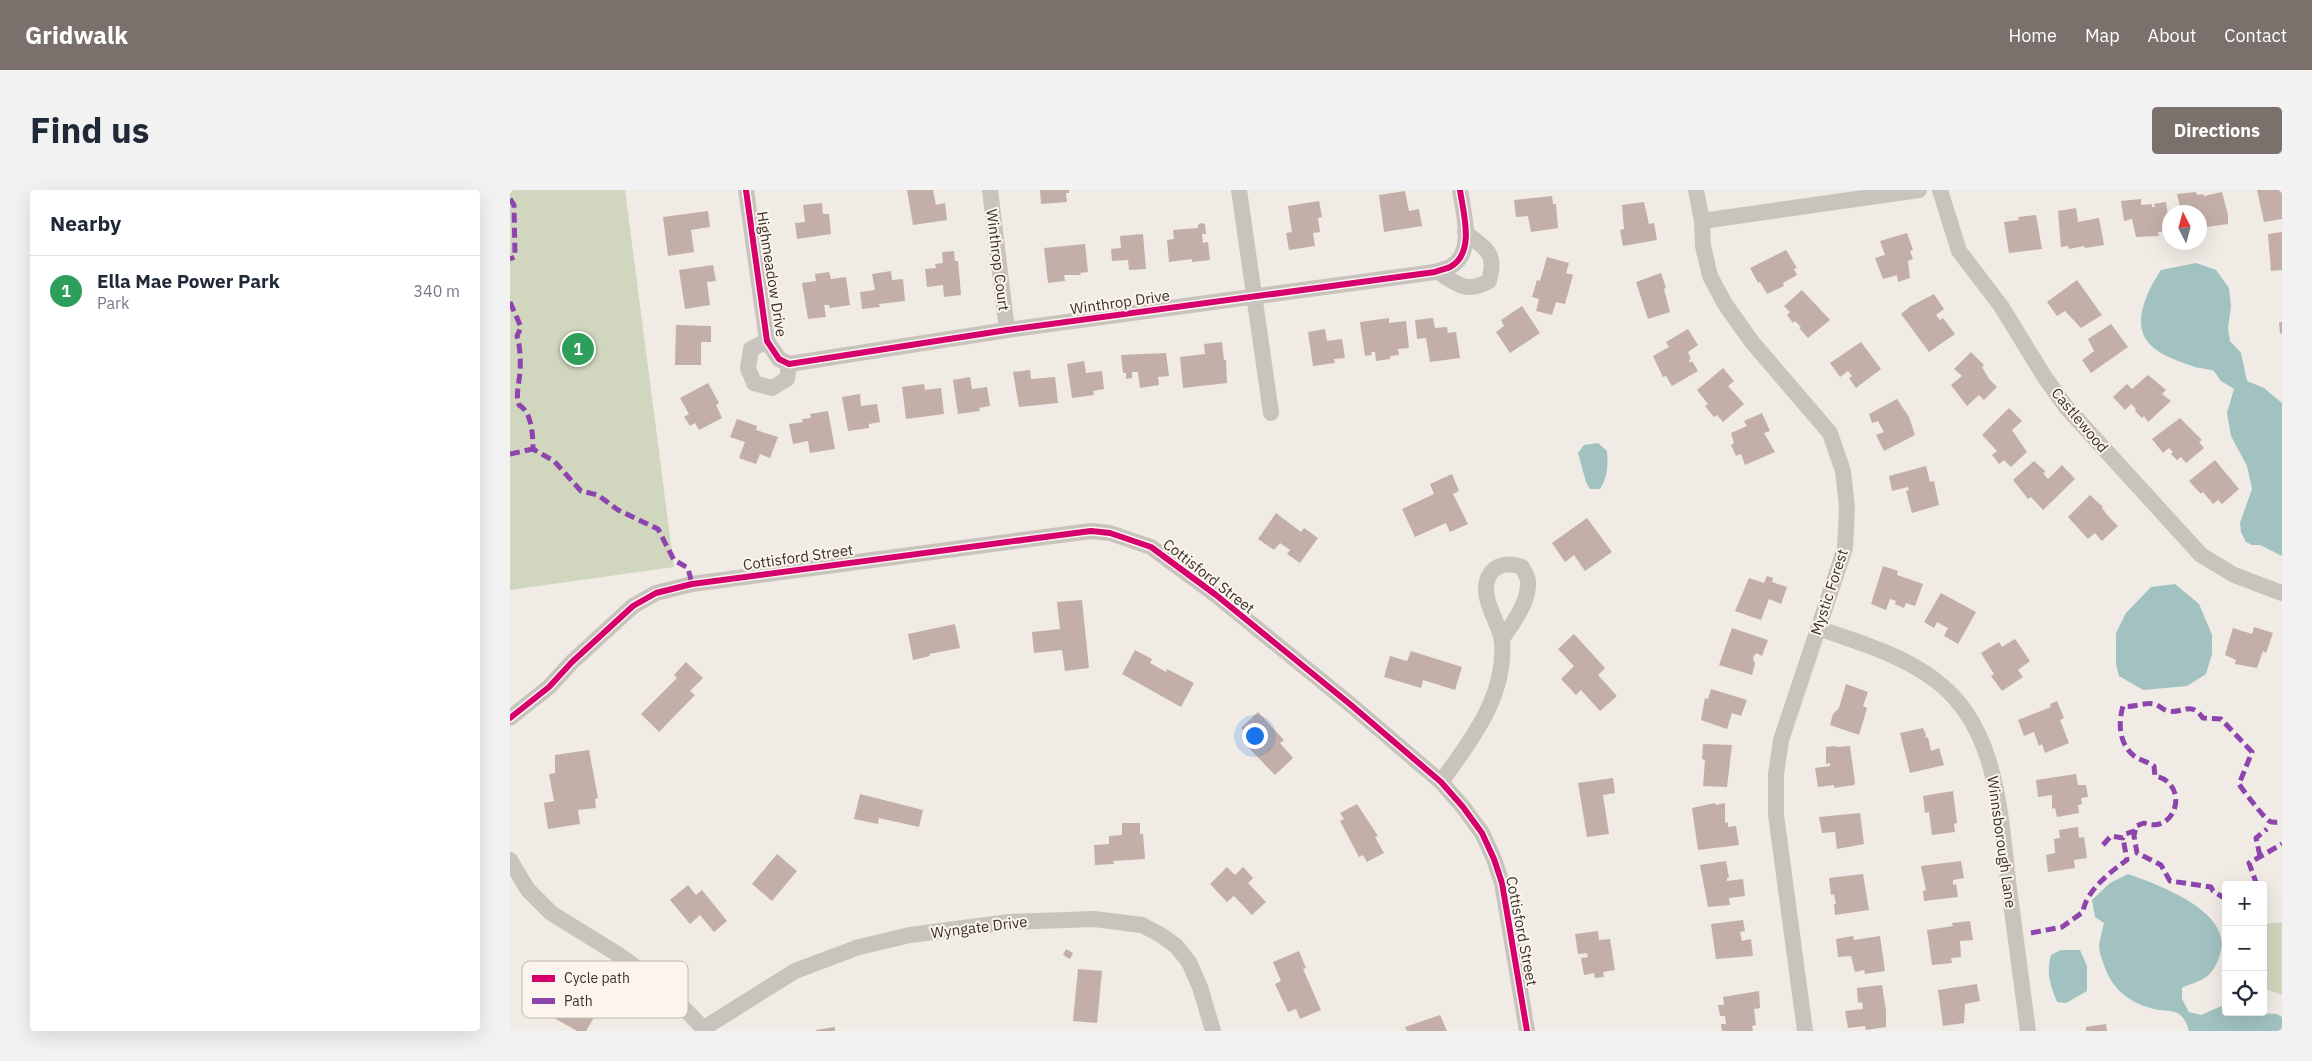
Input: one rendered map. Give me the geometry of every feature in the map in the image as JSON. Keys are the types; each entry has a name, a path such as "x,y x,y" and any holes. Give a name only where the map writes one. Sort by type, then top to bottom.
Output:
{"street":[{"name":"Highmeadow Drive","path":"746,190 767,341 784,361"},
{"name":"Winthrop Court","path":"990,190 1007,330"},
{"path":"1239,190 1271,413"},
{"path":"1437,271 1462,287 1481,285 1489,281 1493,266 1490,253 1465,232 1460,190"},
{"name":"Mystic Forest","path":"1696,190 1702,221 1703,246 1710,276 1725,304 1752,342 1830,433 1843,471 1847,508 1845,548 1780,740 1776,774 1776,816 1805,1031"},
{"path":"1702,221 1919,190"},
{"name":"Castlewood","path":"1940,190 1959,251 2001,306 2044,376 2066,407 2201,555 2234,575 2282,593"},
{"name":"Winthrop Drive","path":"784,361 1437,271 1451,266 1461,257 1465,232"},
{"path":"767,341 751,349 748,368 754,383 772,388 787,379 784,361"},
{"name":"Cottisford Street","path":"510,718 549,687 633,606 656,593 701,583 1091,532 1110,533 1151,547 1216,595 1344,698 1441,782 1463,807 1482,833 1502,883 1527,1031"},
{"name":"Winnsborough Lane","path":"1818,628 1914,665 1937,681 1955,699 1972,723 1994,777 2028,1031"},
{"path":"1441,782 1482,724 1495,693 1502,660 1502,639"},
{"path":"510,860 528,890 551,913 627,961"},
{"name":"Wyngate Drive","path":"705,1030 795,971 859,947 910,935 1009,922 1094,919 1142,925 1162,934 1176,946 1189,962 1200,987 1213,1031"},
{"path":"688,1013 705,1030"}],"green space":[{"path":"510,190 625,190 674,567 510,590"},
{"path":"2282,922 2282,995 2267,989 2267,924"}],"water":[{"path":"2196,263 2216,270 2229,288 2231,307 2228,328 2230,341 2241,353 2247,381 2264,388 2282,403 2282,556 2260,545 2252,545 2246,542 2241,532 2240,523 2252,489 2247,466 2231,436 2227,413 2234,389 2221,381 2214,371 2195,367 2162,354 2148,342 2143,334 2141,315 2147,295 2161,270"},
{"path":"1598,443 1607,451 1607,470 1605,480 1600,489 1590,489 1586,482 1578,453 1584,445"},
{"path":"2175,584 2199,604 2212,635 2212,654 2206,674 2187,686 2143,690 2119,676 2116,664 2116,633 2126,613 2151,587"},
{"path":"2128,874 2157,885 2191,902 2216,925 2221,939 2220,954 2215,967 2204,979 2182,988 2182,999 2189,1012 2201,1015 2222,1006 2222,1016 2267,1016 2267,1014 2277,1014 2282,1017 2282,1031 2189,1031 2186,1023 2178,1013 2150,1008 2126,997 2106,971 2099,946 2104,923 2095,917 2092,900 2110,883"},
{"path":"2061,950 2080,950 2087,966 2087,991 2066,1003 2057,1002 2049,973 2051,955"}],"building":[{"path":"907,190 933,190 936,205 945,203 947,220 913,225"},
{"path":"1040,190 1069,190 1069,193 1066,193 1067,202 1041,204"},
{"path":"2257,190 2282,190 2282,219 2264,222"},
{"path":"1405,191 1409,211 1419,209 1422,226 1384,232 1379,195"},
{"path":"2196,192 2197,195 2203,194 2204,196 2222,192 2228,215 2228,224 2207,227 2207,205 2179,205 2177,194"},
{"path":"1552,196 1553,204 1556,204 1558,228 1531,232 1528,216 1516,217 1514,200"},
{"path":"2141,199 2141,205 2152,204 2152,207 2155,207 2154,204 2166,202 2166,205 2162,205 2162,232 2158,232 2159,236 2136,237 2132,219 2124,221 2121,201"},
{"path":"1319,201 1322,217 1318,218 1320,232 1313,233 1315,246 1289,250 1286,233 1292,232 1288,206"},
{"path":"1644,202 1649,224 1654,223 1657,240 1623,246 1620,230 1624,229 1622,205"},
{"path":"822,203 823,214 829,214 831,234 797,239 795,223 805,222 803,205"},
{"path":"2076,208 2078,222 2099,218 2104,245 2069,249 2068,246 2061,247 2058,211"},
{"path":"708,211 710,227 691,230 694,252 668,256 663,217"},
{"path":"2036,215 2042,249 2009,253 2004,222 2019,220 2018,217"},
{"path":"1201,223 1205,224 1206,234 1202,234 1203,243 1208,242 1210,260 1192,262 1192,259 1169,262 1167,240 1174,239 1173,230 1198,228 1198,225"},
{"path":"2282,232 2282,270 2271,271 2268,234"},
{"path":"1907,233 1913,250 1910,251 1913,259 1908,261 1910,278 1898,282 1897,275 1883,279 1875,258 1885,255 1880,241"},
{"path":"1143,234 1146,269 1129,270 1128,260 1112,261 1111,249 1121,248 1120,236"},
{"path":"1085,244 1088,272 1080,273 1081,275 1064,275 1065,281 1048,283 1044,248"},
{"path":"1786,250 1797,268 1794,269 1797,275 1783,283 1784,286 1767,294 1760,282 1758,283 1750,268"},
{"path":"954,251 955,261 958,261 961,295 944,297 943,285 927,287 925,269 936,268 935,264 943,263 942,252"},
{"path":"1547,257 1569,263 1566,273 1573,275 1565,304 1556,302 1552,315 1536,311 1539,299 1532,297 1537,280 1540,281"},
{"path":"713,265 716,281 707,282 710,305 685,309 679,270"},
{"path":"891,271 892,280 903,279 905,301 879,304 880,307 862,309 860,292 875,290 872,274"},
{"path":"829,272 831,279 846,277 850,305 830,308 829,305 824,305 826,317 808,319 802,283 816,281 815,274"},
{"path":"1661,273 1670,312 1648,319 1636,282"},
{"path":"2077,280 2102,315 2081,328 2065,311 2057,316 2047,302"},
{"path":"1802,290 1830,320 1808,338 1799,328 1801,327 1795,321 1793,323 1787,315 1790,312 1784,306"},
{"path":"1934,294 1944,309 1936,315 1940,320 1943,318 1955,334 1929,352 1901,314 1911,306"},
{"path":"1522,306 1540,333 1510,353 1496,332 1504,326 1501,320"},
{"path":"1389,318 1389,323 1406,321 1409,348 1398,349 1399,355 1390,356 1390,359 1376,361 1375,352 1371,352 1372,355 1365,356 1360,322"},
{"path":"1433,318 1435,328 1447,327 1448,333 1456,332 1460,358 1430,362 1426,338 1417,339 1415,320"},
{"path":"2279,322 2282,322 2282,333 2280,334"},
{"path":"2111,324 2128,347 2091,373 2082,360 2094,351 2088,339"},
{"path":"676,325 711,326 711,342 701,342 701,365 675,365"},
{"path":"1325,329 1327,341 1342,339 1345,358 1334,359 1335,363 1313,366 1308,332"},
{"path":"1688,329 1698,345 1688,352 1691,359 1689,360 1690,363 1692,361 1698,371 1672,386 1666,376 1663,377 1653,356 1669,347 1666,342"},
{"path":"1222,342 1224,360 1226,360 1227,383 1183,388 1180,357 1205,354 1204,344"},
{"path":"1861,342 1881,369 1856,388 1849,378 1852,376 1848,371 1840,377 1830,363"},
{"path":"1971,352 1984,365 1982,367 1989,379 1997,387 1984,400 1979,395 1967,406 1951,385 1962,376 1954,369"},
{"path":"1166,353 1169,376 1158,377 1159,385 1140,388 1138,372 1132,372 1132,378 1126,379 1126,373 1123,373 1121,355"},
{"path":"1084,361 1086,373 1102,371 1104,389 1093,391 1094,395 1072,398 1067,364"},
{"path":"1723,368 1734,381 1728,386 1744,404 1723,422 1717,415 1714,417 1705,406 1708,404 1697,390"},
{"path":"1030,370 1031,379 1055,377 1058,403 1019,407 1013,372"},
{"path":"2148,375 2166,390 2162,394 2171,401 2148,422 2144,416 2142,418 2135,411 2136,409 2131,404 2125,410 2113,397 2127,384 2132,389"},
{"path":"970,377 972,389 987,387 990,406 979,408 980,411 958,414 953,380"},
{"path":"708,383 719,403 716,405 722,418 699,430 695,423 690,426 684,417 689,414 680,398"},
{"path":"924,384 925,390 941,388 944,414 906,419 902,387"},
{"path":"860,394 861,406 877,404 880,422 869,424 869,428 848,431 842,397"},
{"path":"1897,399 1909,417 1915,435 1884,451 1876,435 1884,432 1878,421 1872,423 1869,414"},
{"path":"2009,408 2022,421 2012,430 2027,452 2011,467 2004,460 1999,464 1992,455 1997,451 1982,435"},
{"path":"828,411 835,449 810,453 808,441 793,444 789,424 803,422 802,419 811,418 810,414"},
{"path":"1762,413 1770,431 1764,433 1775,452 1745,465 1741,454 1736,456 1731,445 1734,443 1731,433 1747,426 1744,421"},
{"path":"2180,418 2202,440 2199,442 2204,448 2186,463 2181,457 2177,460 2171,454 2173,452 2169,448 2163,453 2152,439"},
{"path":"737,419 757,426 756,430 778,437 770,458 760,454 756,464 739,458 745,442 730,437"},
{"path":"2215,460 2239,489 2222,504 2218,500 2213,504 2203,492 2201,494 2189,481"},
{"path":"2034,461 2046,472 2043,473 2048,479 2062,465 2075,479 2043,510 2031,497 2028,499 2013,480"},
{"path":"1926,466 1930,482 1934,481 1939,505 1912,513 1906,491 1909,490 1908,487 1892,491 1889,476"},
{"path":"1452,474 1459,491 1453,494 1468,524 1450,532 1446,523 1415,537 1402,509 1434,494 1430,484"},
{"path":"2090,495 2103,507 2108,516 2118,526 2102,541 2095,533 2088,539 2068,517"},
{"path":"1276,513 1301,532 1304,528 1318,538 1300,563 1287,554 1290,550 1280,543 1274,550 1258,539"},
{"path":"1587,518 1612,552 1585,571 1574,555 1565,562 1552,543"},
{"path":"1883,566 1898,571 1897,575 1923,584 1915,606 1906,603 1904,608 1895,604 1896,601 1890,599 1886,610 1871,604"},
{"path":"1767,576 1773,578 1772,582 1787,587 1781,604 1769,599 1761,620 1735,611 1749,578 1764,583"},
{"path":"1941,593 1976,612 1958,644 1944,636 1948,628 1937,622 1934,628 1924,622"},
{"path":"1082,600 1089,668 1065,671 1062,650 1034,653 1032,632 1060,629 1057,602"},
{"path":"955,624 960,648 929,654 930,656 913,660 908,634"},
{"path":"2254,627 2273,633 2266,653 2263,651 2257,668 2235,664 2236,660 2225,655 2233,628 2252,634"},
{"path":"1732,628 1768,640 1762,656 1756,653 1753,658 1755,664 1752,675 1719,665"},
{"path":"1574,634 1605,668 1598,675 1617,696 1600,711 1581,690 1576,695 1561,679 1574,666 1558,649"},
{"path":"2015,639 2030,661 2018,670 2023,677 2002,691 1991,676 1994,674 1981,653 1999,642 2002,647"},
{"path":"1135,650 1152,659 1150,663 1166,672 1167,669 1194,683 1181,707 1122,674"},
{"path":"1411,651 1462,667 1455,690 1423,680 1421,688 1384,677 1390,656 1407,661"},
{"path":"686,662 703,678 690,691 695,695 659,732 641,714 677,678 674,675"},
{"path":"1846,684 1868,692 1863,706 1867,708 1859,735 1830,725 1833,714 1839,708"},
{"path":"1711,689 1747,700 1741,716 1732,713 1727,729 1701,720 1705,698 1708,699"},
{"path":"2057,701 2064,718 2060,720 2069,743 2045,753 2042,744 2039,746 2034,732 2024,736 2018,720 2051,707 2050,704"},
{"path":"1258,712 1284,740 1280,743 1293,758 1275,775 1246,745 1252,739 1241,728"},
{"path":"1923,728 1926,735 1925,738 1928,737 1931,751 1939,748 1944,765 1910,773 1900,733"},
{"path":"1703,744 1732,745 1727,787 1703,786 1705,760 1702,759"},
{"path":"1850,746 1855,783 1854,785 1834,788 1834,785 1818,787 1815,768 1830,766 1830,763 1826,764 1826,747"},
{"path":"589,750 598,798 595,799 596,808 578,810 580,824 548,829 544,803 554,801 549,774 555,773 555,755"},
{"path":"2076,774 2078,785 2086,785 2088,797 2081,798 2082,804 2078,805 2079,813 2057,817 2055,808 2052,809 2052,795 2038,797 2036,780"},
{"path":"1613,778 1615,793 1603,795 1609,834 1587,837 1578,783"},
{"path":"1953,791 1957,823 1954,824 1955,832 1932,835 1929,812 1925,813 1923,796"},
{"path":"860,794 923,810 919,827 879,818 878,824 854,819"},
{"path":"1715,803 1716,805 1725,803 1725,823 1728,822 1728,827 1736,826 1739,845 1698,850 1692,808"},
{"path":"1357,804 1378,836 1375,837 1384,853 1367,862 1363,855 1359,857 1340,821 1344,819 1340,813"},
{"path":"1860,813 1864,844 1837,849 1835,832 1822,833 1819,817"},
{"path":"1122,823 1140,823 1140,834 1143,834 1145,859 1113,861 1114,864 1095,865 1094,845 1109,844 1109,836 1122,835"},
{"path":"2078,827 2079,838 2084,837 2087,858 2074,860 2075,868 2048,872 2046,855 2055,853 2054,839 2060,838 2059,830"},
{"path":"777,854 797,871 772,901 752,884"},
{"path":"1726,861 1729,878 1727,878 1727,881 1743,879 1745,896 1729,898 1730,905 1708,907 1700,865"},
{"path":"1961,861 1964,878 1953,880 1953,885 1956,884 1958,897 1924,901 1923,891 1926,890 1921,866"},
{"path":"1227,867 1235,875 1243,867 1253,878 1248,883 1266,902 1252,915 1234,896 1227,902 1210,884"},
{"path":"1863,874 1869,910 1835,915 1834,904 1836,904 1834,894 1831,895 1829,878"},
{"path":"688,885 696,895 702,890 727,921 714,932 700,915 690,924 670,900"},
{"path":"1743,920 1745,931 1740,932 1742,941 1751,939 1753,956 1716,959 1711,924"},
{"path":"1970,921 1973,940 1960,941 1961,957 1951,958 1952,963 1932,965 1927,930 1953,926 1952,923"},
{"path":"1598,931 1599,940 1610,939 1615,970 1603,972 1604,977 1595,978 1594,973 1584,975 1581,958 1588,957 1587,953 1578,954 1575,934"},
{"path":"1853,936 1854,940 1880,936 1885,971 1865,974 1864,970 1855,972 1851,956 1838,957 1836,939"},
{"path":"1066,949 1073,953 1070,959 1063,955"},
{"path":"1299,951 1306,968 1303,969 1321,1010 1300,1019 1296,1009 1288,1012 1275,984 1281,981 1273,962"},
{"path":"1078,969 1102,971 1097,1023 1073,1021"},
{"path":"1977,984 1980,1001 1965,1004 1964,1023 1943,1026 1938,990"},
{"path":"1882,985 1886,1011 1886,1027 1866,1030 1865,1026 1848,1028 1845,1011 1863,1009 1862,1002 1858,1003 1857,988"},
{"path":"1759,991 1760,1008 1754,1009 1756,1025 1752,1026 1753,1031 1722,1031 1721,1024 1726,1024 1725,1016 1720,1016 1718,1005 1724,1005 1723,997"},
{"path":"1440,1015 1447,1031 1407,1031 1405,1027"},
{"path":"554,1018 594,1018 586,1031 577,1031"},
{"path":"2106,1024 2107,1031 2086,1031 2086,1027"},
{"path":"835,1027 835,1031 816,1031 816,1030"}],"marked path":[{"path":"510,199 514,205 515,257 510,259"},
{"path":"510,302 521,327 517,336 520,358 519,405 527,413 529,419 533,449 554,461 581,491 598,495 618,510 658,529 674,560 688,568 692,584"},
{"path":"510,454 533,449"},
{"path":"2222,897 2213,891 2211,887 2170,881 2161,865 2137,853 2134,836 2136,826 2144,823 2155,825 2165,822 2175,807 2176,797 2173,788 2166,781 2155,776 2154,766 2135,757 2125,745 2120,726 2123,706 2150,704 2168,711 2190,709 2203,718 2221,719 2252,752 2239,784 2269,821 2282,822"},
{"path":"2260,856 2256,838 2267,829"},
{"path":"2103,845 2111,836 2123,838 2125,834 2135,831"},
{"path":"2031,933 2062,927 2083,912 2088,897 2107,876 2127,860 2123,838"},
{"path":"2256,881 2249,863 2282,844"}],"cycle path":[{"path":"746,190 767,341 779,359 789,364 1007,330 1435,272 1450,267 1458,261 1463,252 1466,231 1460,190"},
{"path":"510,718 549,687 572,662 633,606 656,593 692,584 1060,535 1091,531 1110,533 1151,547 1216,595 1351,705 1441,782 1463,807 1482,833 1502,883 1527,1031"}],"place":[{"name":"Ella Mae Power Park","path":"578,349"}]}
